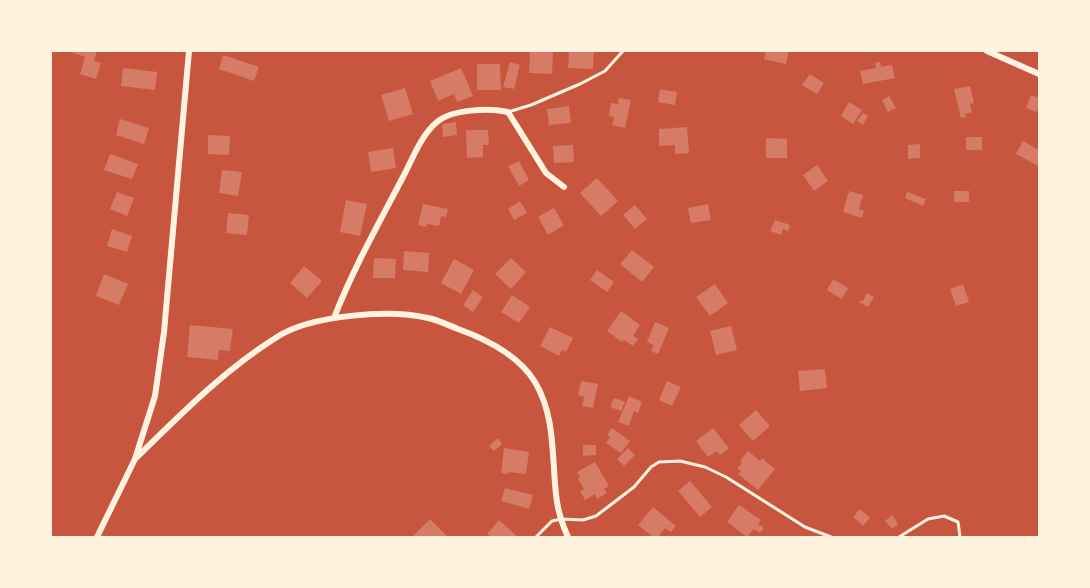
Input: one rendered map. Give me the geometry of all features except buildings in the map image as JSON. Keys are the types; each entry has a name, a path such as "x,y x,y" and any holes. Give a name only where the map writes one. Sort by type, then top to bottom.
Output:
{"street":[{"path":"97,537 135,459 155,396 164,332 189,51"},
{"path":"987,51 1039,74"},
{"path":"334,318 348,284 429,131 438,120 467,110 494,109 508,112 546,173 564,187"},
{"path":"135,459 221,378 278,336 308,324 334,318 392,313 429,318 477,336 523,365 535,382 545,403 554,449 557,502 568,537"}],"lane":[{"path":"508,112 531,105 605,71 623,51"},
{"path":"536,537 552,521 583,520 596,516 634,487 651,467 659,462 680,461 726,477 806,527 831,537"},
{"path":"899,537 928,519 944,516 958,522 960,537"}]}
